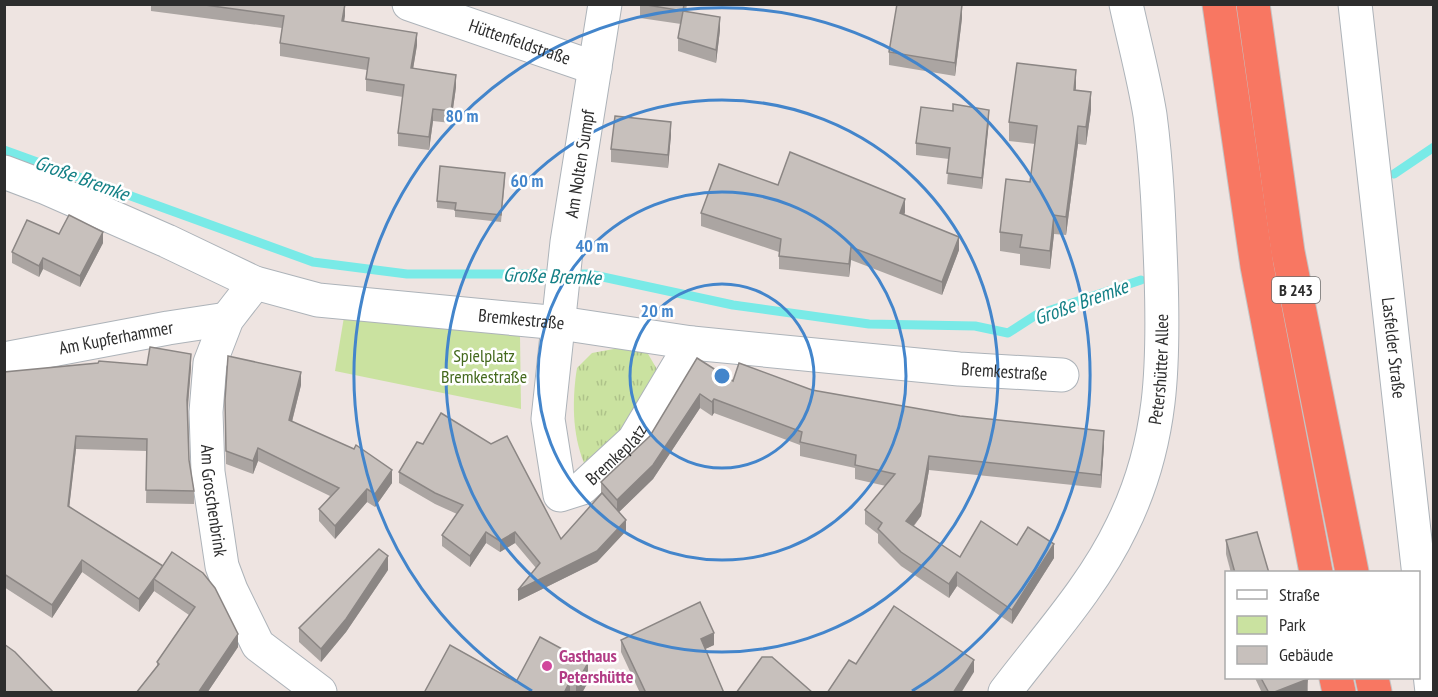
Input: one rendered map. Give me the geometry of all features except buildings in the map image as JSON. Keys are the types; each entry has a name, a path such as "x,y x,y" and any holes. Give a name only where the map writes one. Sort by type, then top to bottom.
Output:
{"highway":[{"name":"B 243","path":"1219,4 1257,266 1316,571"},
{"name":"B 243","path":"1253,4 1288,252 1352,571"}],"street":[{"name":"Hüttenfeldstraße","path":"409,4 595,68"},
{"name":"Am Nolten Sumpf","path":"561,309 566,259 605,4"},
{"name":"Petershütter Allee","path":"1005,693 1097,572 1122,527 1138,491 1152,441 1161,387 1163,330 1159,206 1149,114 1126,4"},
{"name":"Lasfelder Straße","path":"1356,4 1419,571"},
{"name":"Bremkestraße","path":"4,172 167,241 255,283 318,300 561,309 692,344 959,369 1062,375"},
{"name":"Am Groschenbrink","path":"255,283 227,319 210,363 206,412 208,472 222,566 258,645 320,693"},
{"name":"Bremkeplatz","path":"561,309 548,419 560,495 582,488 634,440 692,344"},
{"name":"Am Kupferhammer","path":"4,359 227,319"},
{"name":"Lasfelder Straße","path":"1420,584 1432,693"}],"green space":[{"name":"Spielplatz Bremkestraße","path":"344,317 520,336 521,409 335,371"},
{"path":"644,347 658,371 616,451 584,463 577,440 574,416 577,368 592,353 619,348"}],"waterway":[{"name":"Große Bremke","path":"1394,174 1434,147"},
{"name":"Große Bremke","path":"4,150 313,262 407,274 589,274 733,305 869,324 975,326 1008,333 1036,315 1141,280"}],"place":[{"name":"Gasthaus Petershütte","path":"547,666"}]}
